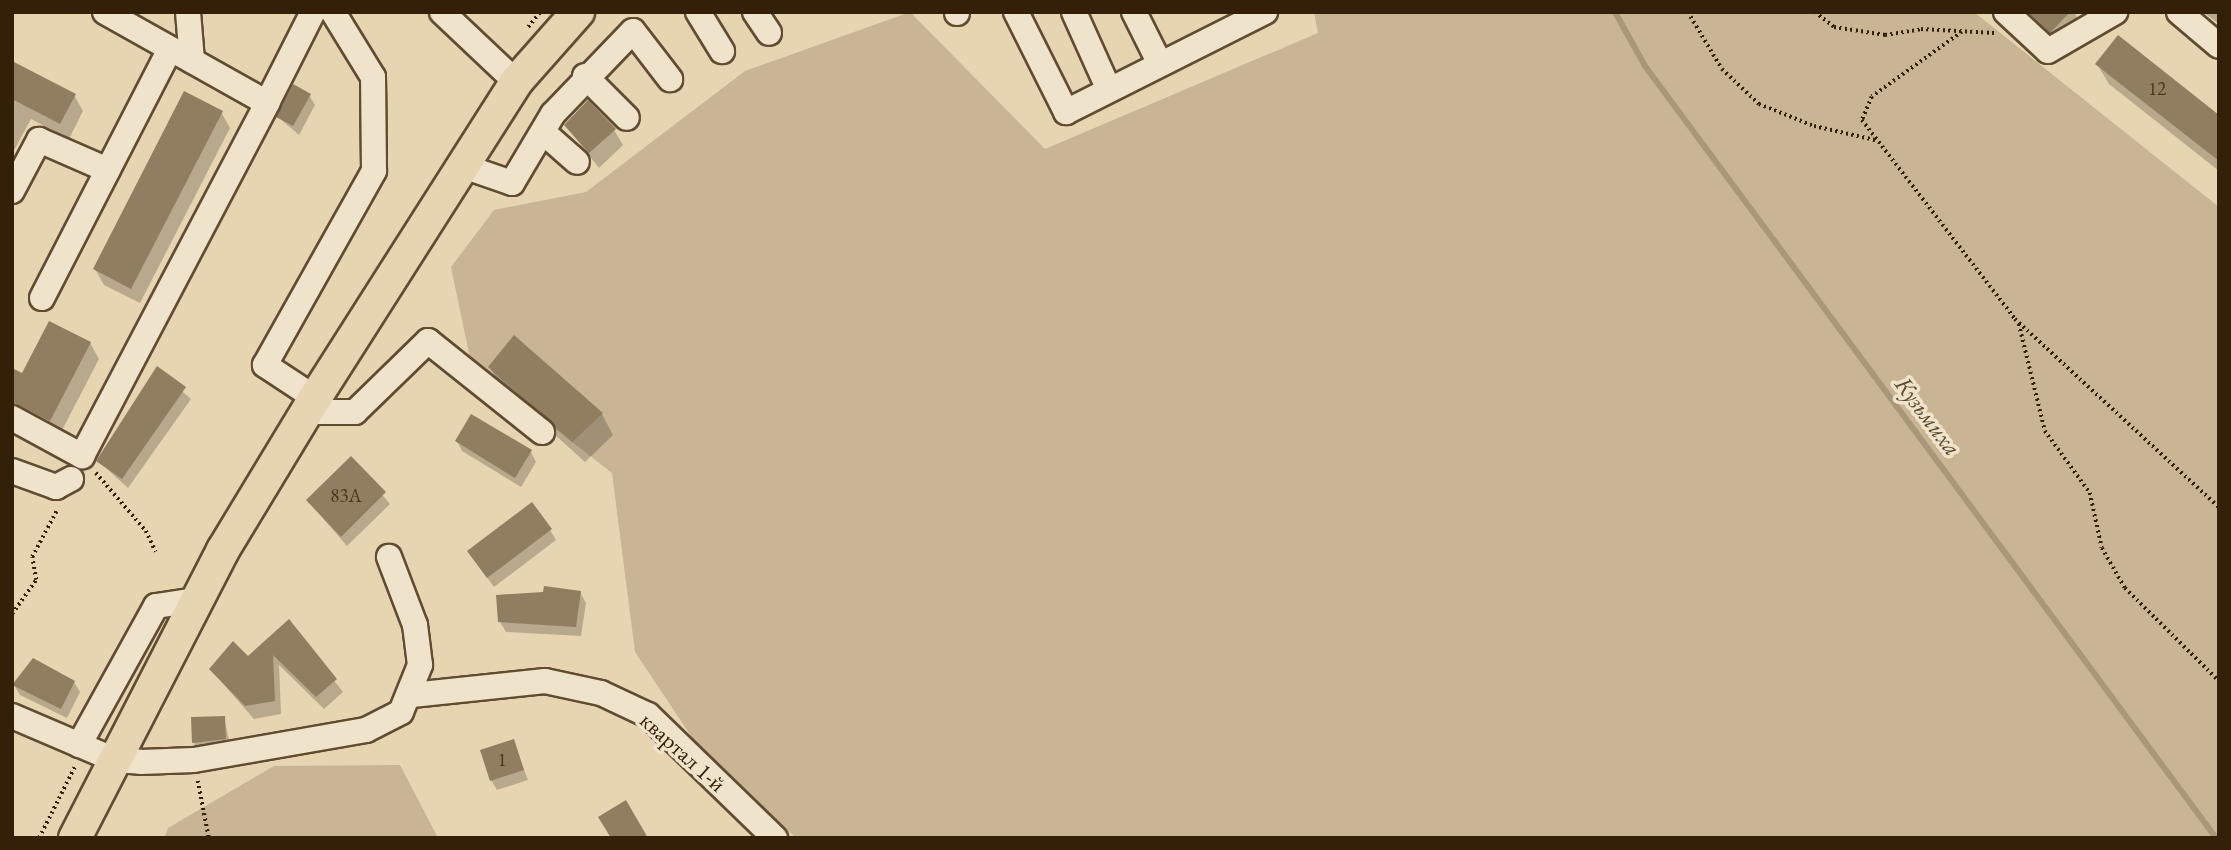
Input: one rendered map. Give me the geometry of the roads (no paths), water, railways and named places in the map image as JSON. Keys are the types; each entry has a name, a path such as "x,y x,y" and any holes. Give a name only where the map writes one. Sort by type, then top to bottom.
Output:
{"main road":[{"path":"75,838 196,600 310,405 460,165 516,82 578,12"}],"street":[{"path":"105,12 267,103"},
{"path":"12,418 82,456 313,12"},
{"path":"333,12 373,76 374,171 265,365 310,405 355,412 428,341 542,432"},
{"path":"442,12 516,82"},
{"path":"698,12 722,51"},
{"path":"755,12 769,33"},
{"path":"1016,12 1066,112 1265,12"},
{"path":"1074,12 1109,90"},
{"path":"1134,12 1160,64"},
{"path":"2003,23 2048,51 2115,12"},
{"path":"2179,12 2219,46"},
{"path":"187,13 192,61"},
{"path":"460,165 512,183 542,132 585,76 633,31 670,79"},
{"path":"42,298 170,49"},
{"path":"585,76 627,118"},
{"path":"542,132 577,162"},
{"path":"12,191 39,140 108,170"},
{"path":"12,471 56,487 71,479"},
{"path":"12,716 79,751 115,760 194,760 366,730 401,712 412,695 420,665 415,625 389,556"},
{"path":"79,751 156,606 196,600"},
{"name":"квартал 1-й","path":"412,695 545,681 601,693 648,715 775,838"}],"waterway":[{"name":"Кузьмиха","path":"1615,12 1645,66 2216,838"}]}
